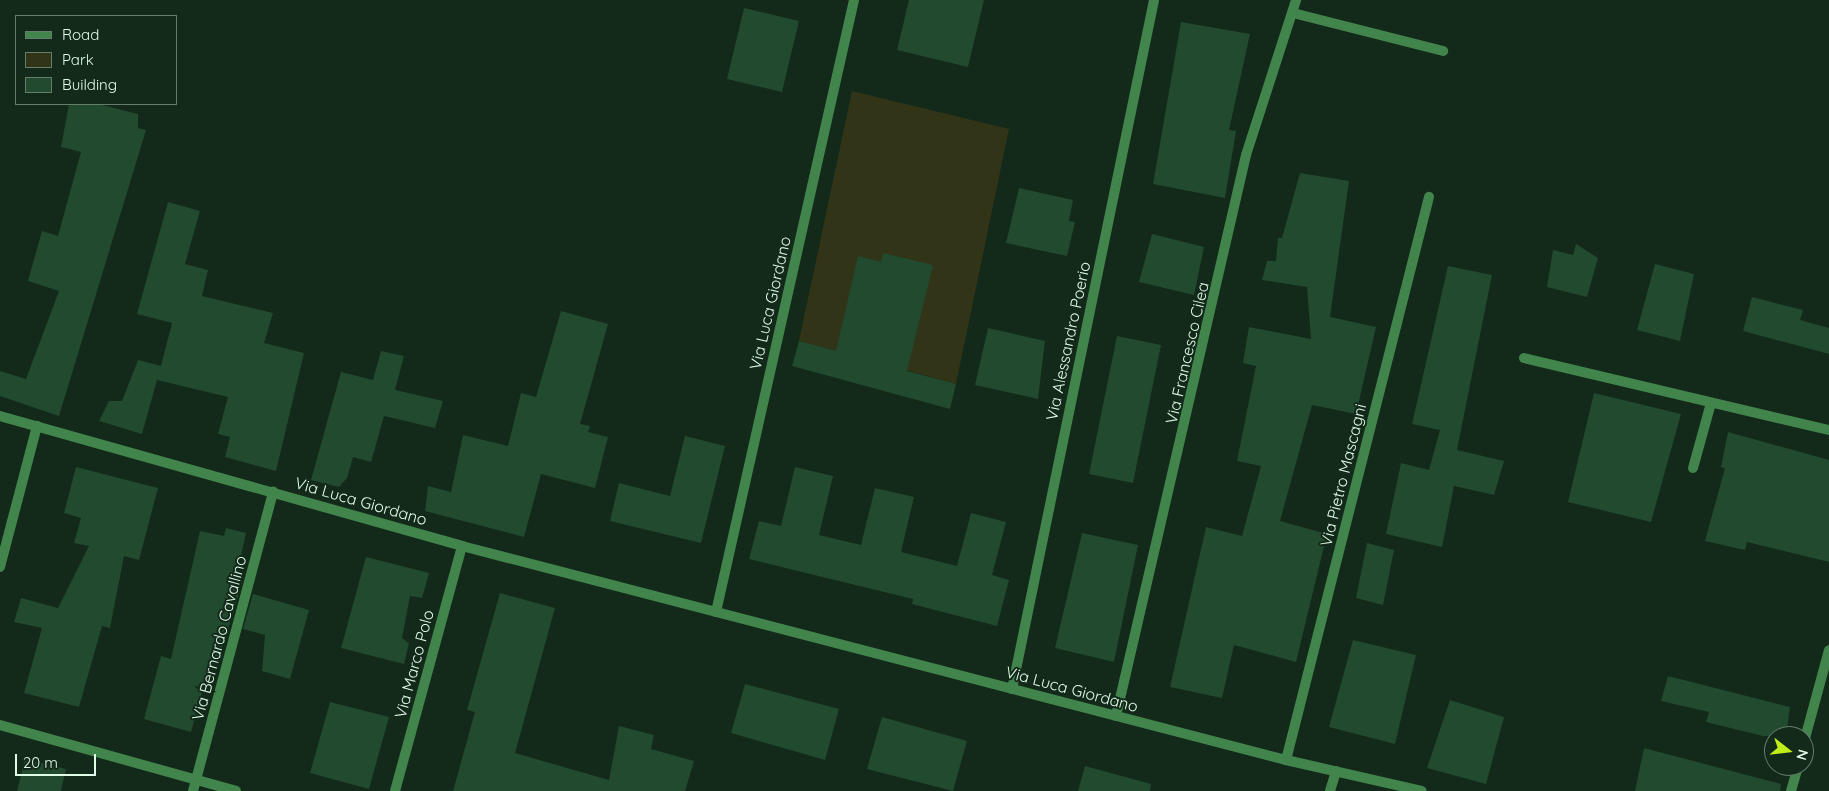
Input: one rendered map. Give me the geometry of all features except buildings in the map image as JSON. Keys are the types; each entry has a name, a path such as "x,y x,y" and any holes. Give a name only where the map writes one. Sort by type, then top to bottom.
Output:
{"street":[{"name":"Via Luca Giordano","path":"716,612 854,0"},
{"name":"Via Alessandro Poerio","path":"1012,689 1154,0"},
{"name":"Via Francesco Cilea","path":"1116,716 1246,155 1296,0"},
{"path":"1293,13 1443,52"},
{"name":"Via Pietro Mascagni","path":"1286,760 1429,197"},
{"path":"1524,358 1829,430"},
{"path":"1693,468 1711,402"},
{"name":"Via Luca Giordano","path":"0,416 462,546 1286,760 1422,791"},
{"path":"0,567 37,426"},
{"name":"Via Bernardo Cavallino","path":"193,791 273,492"},
{"name":"Via Marco Polo","path":"395,791 462,546"},
{"path":"1808,726 1829,650"},
{"path":"0,725 236,791"},
{"path":"1330,791 1336,771"},
{"path":"1791,791 1795,776"}],"green space":[{"path":"852,91 1009,129 956,384 799,341"}]}
